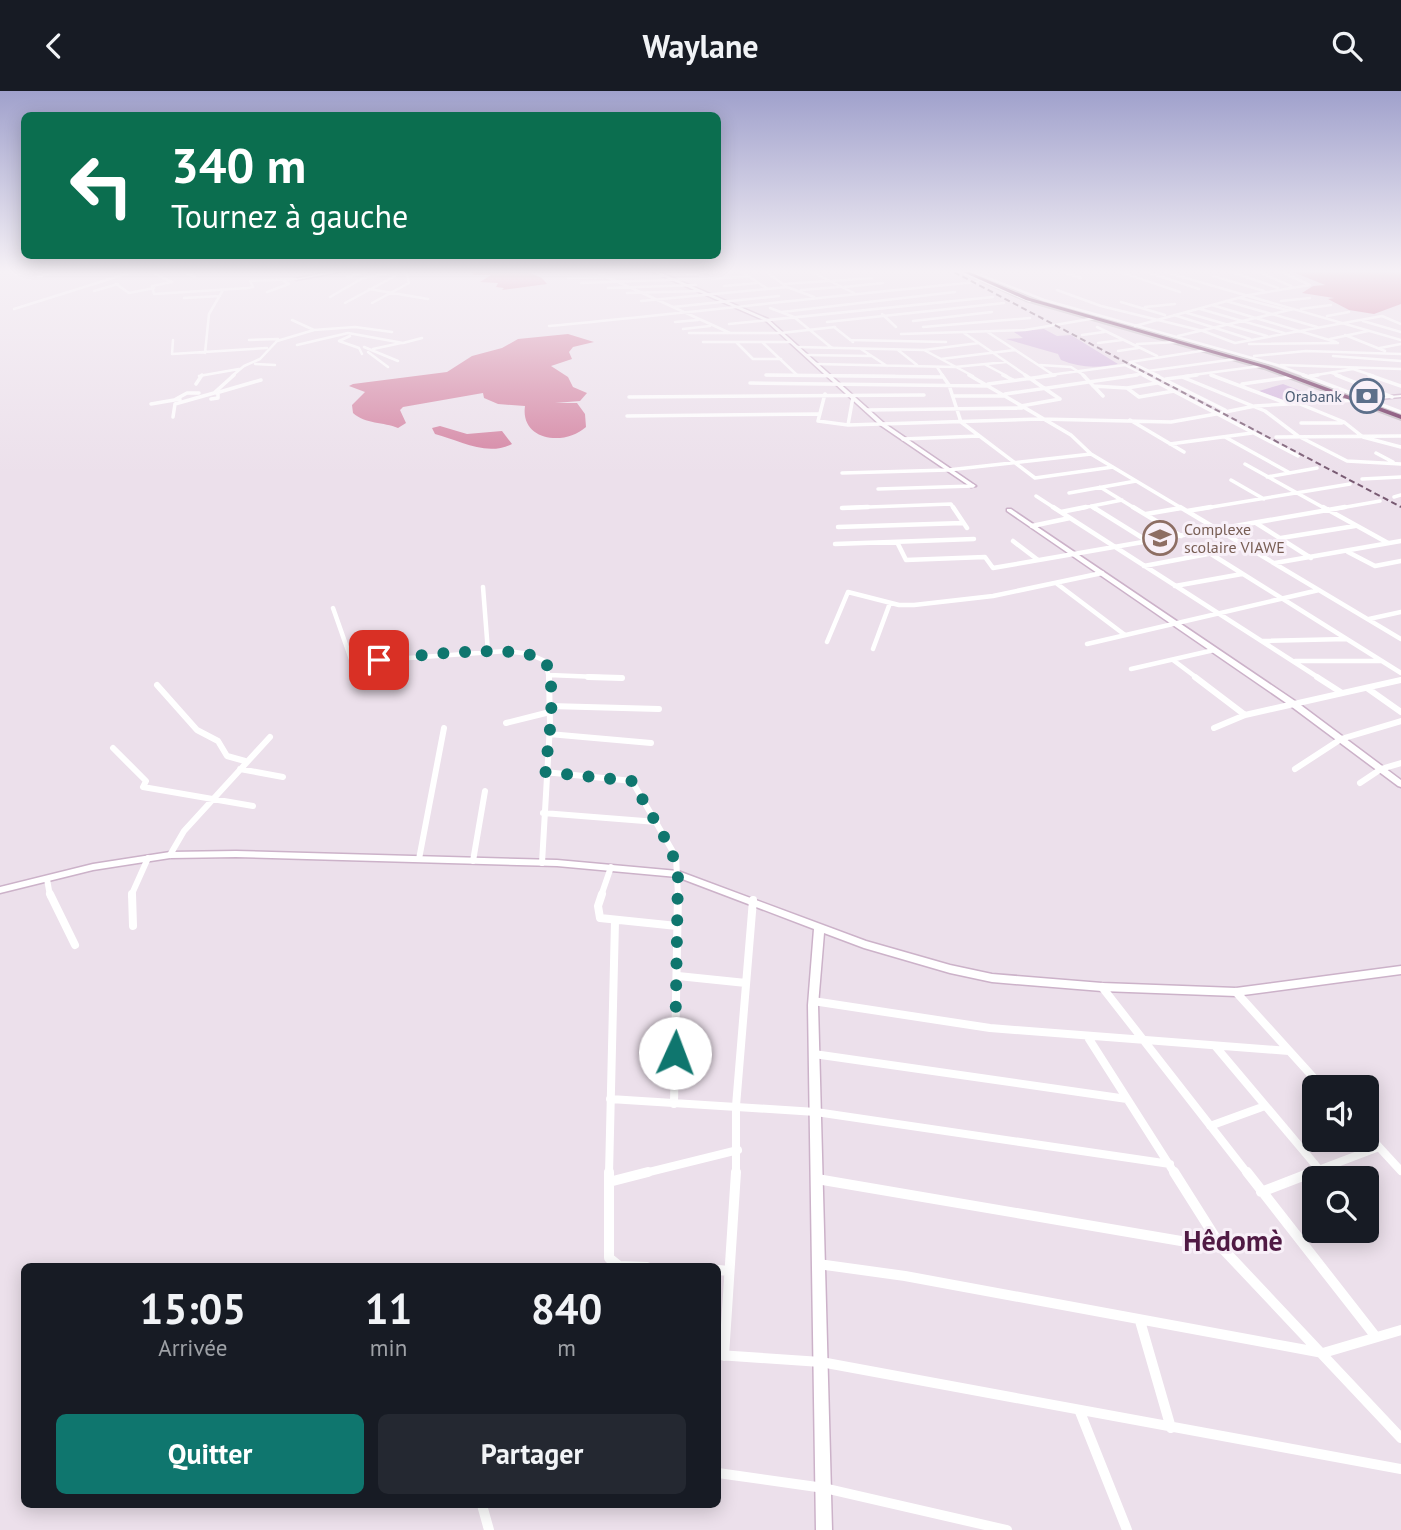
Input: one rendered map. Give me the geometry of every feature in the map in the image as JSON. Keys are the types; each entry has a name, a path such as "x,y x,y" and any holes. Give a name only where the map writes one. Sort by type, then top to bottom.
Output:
{"highway":[{"path":"1167,339 1266,367 1360,399"},
{"path":"1178,339 1260,362 1401,415"}],"street":[{"path":"205,353 206,339"},
{"path":"249,340 274,339"},
{"path":"196,384 196,378 201,375 256,363 281,339"},
{"path":"297,345 315,339"},
{"path":"344,339 339,341 398,361"},
{"path":"362,355 367,345 363,339"},
{"path":"384,339 403,343"},
{"path":"364,349 418,339"},
{"path":"788,339 882,424 973,486"},
{"path":"822,339 832,348"},
{"path":"942,339 953,347"},
{"path":"867,410 1022,407 1060,399 973,339"},
{"path":"998,339 1052,374"},
{"path":"1098,343 1123,339"},
{"path":"1124,339 1157,356"},
{"path":"1167,339 1261,366 1360,399"},
{"path":"1184,339 1277,365 1360,399"},
{"path":"1225,339 1235,343 1258,339"},
{"path":"1274,339 1284,343 1300,364"},
{"path":"1202,343 1338,343 1328,339"},
{"path":"1357,339 1386,352"},
{"path":"1369,343 1379,339"},
{"path":"173,340 172,354 251,351 270,347"},
{"path":"850,340 946,342"},
{"path":"850,340 887,366"},
{"path":"908,341 989,385 1040,419 1071,435 1091,454 1401,639"},
{"path":"703,342 791,342"},
{"path":"737,342 752,359 781,359"},
{"path":"762,342 797,375"},
{"path":"1135,345 1177,342"},
{"path":"1380,348 1401,342"},
{"path":"797,347 922,350 979,343"},
{"path":"1248,344 1268,355"},
{"path":"1314,344 1328,351 1342,365 1401,386"},
{"path":"1118,351 1140,347"},
{"path":"364,349 377,356 375,359 388,367"},
{"path":"896,349 918,366"},
{"path":"941,359 1015,350"},
{"path":"1207,350 1130,362 1159,382 1216,414 1298,456"},
{"path":"1249,357 1290,352 1401,353"},
{"path":"1368,352 1375,367"},
{"path":"806,355 873,356"},
{"path":"1332,356 1401,361"},
{"path":"953,396 1005,395 1091,384 1144,372 1236,359"},
{"path":"816,364 955,367 1006,362"},
{"path":"256,363 254,366 275,365"},
{"path":"1038,365 1061,363 1081,370 1103,396"},
{"path":"984,365 1014,380"},
{"path":"750,383 989,385 1125,365 1164,379 1226,411"},
{"path":"1277,365 1401,369"},
{"path":"1164,379 1261,366"},
{"path":"937,367 949,385 961,422 1035,478 1113,467"},
{"path":"1381,367 1401,374"},
{"path":"216,394 241,368"},
{"path":"1308,376 1353,369"},
{"path":"1332,373 1392,397"},
{"path":"1209,374 1287,404"},
{"path":"766,375 943,377"},
{"path":"1182,377 1255,406 1298,436 1347,461 1401,464"},
{"path":"1239,385 1292,377"},
{"path":"194,398 173,406 151,404 226,392 261,380"},
{"path":"1091,384 1128,388 1159,382"},
{"path":"923,409 925,384"},
{"path":"1128,388 1139,397 1175,391"},
{"path":"174,400 187,393 199,393"},
{"path":"825,394 818,414 819,422 848,425 1040,419 1175,421 1255,406 1401,396"},
{"path":"893,395 893,410"},
{"path":"629,397 924,395"},
{"path":"848,425 852,396"},
{"path":"1298,404 1344,422 1363,437 1401,447"},
{"path":"173,406 173,417"},
{"path":"627,416 818,414"},
{"path":"1128,419 1184,452"},
{"path":"1301,423 1344,422"},
{"path":"1170,443 1254,433"},
{"path":"903,439 979,436"},
{"path":"1223,436 1290,473"},
{"path":"1276,437 1401,436"},
{"path":"1376,453 1395,464"},
{"path":"842,473 948,470 1091,454"},
{"path":"1245,464 1388,543"},
{"path":"1268,477 1317,468"},
{"path":"1362,479 1401,477"},
{"path":"1231,480 1264,499"},
{"path":"1069,493 1136,481"},
{"path":"1187,511 1350,484"},
{"path":"878,489 973,486"},
{"path":"1100,487 1181,536"},
{"path":"1394,497 1401,495"},
{"path":"1036,496 1342,693"},
{"path":"1061,512 1122,500"},
{"path":"897,542 906,560 985,557 993,568 1380,501"},
{"path":"838,527 965,525 951,504 842,508"},
{"path":"1091,506 1149,542"},
{"path":"1146,514 1181,508"},
{"path":"1009,510 1295,705 1401,784"},
{"path":"1032,526 1070,518"},
{"path":"1256,523 1311,558"},
{"path":"1282,538 1355,526"},
{"path":"835,544 974,539"},
{"path":"1013,541 1038,560"},
{"path":"1275,563 1401,541"},
{"path":"1142,566 1245,547"},
{"path":"1347,551 1375,566 1401,562"},
{"path":"1211,554 1401,673"},
{"path":"827,642 848,592 890,603 914,605 993,596 1102,573"},
{"path":"1175,586 1242,574"},
{"path":"1056,583 1125,635"},
{"path":"483,587 488,652"},
{"path":"1087,644 1319,590"},
{"path":"873,649 890,603"},
{"path":"333,608 352,662 488,652 541,657 548,666 550,675 550,734 545,772 542,863"},
{"path":"1367,619 1401,613"},
{"path":"1261,642 1347,639"},
{"path":"1132,669 1214,650"},
{"path":"1173,660 1245,715"},
{"path":"1293,661 1383,661"},
{"path":"550,675 622,678"},
{"path":"1214,728 1245,715 1401,680"},
{"path":"158,685 197,730 218,741 227,756 245,761"},
{"path":"1367,688 1401,712"},
{"path":"506,723 550,709 659,709"},
{"path":"1295,769 1341,739 1401,722"},
{"path":"419,859 444,728"},
{"path":"550,734 651,743"},
{"path":"170,855 184,831 245,761 270,737"},
{"path":"113,748 146,781 143,787 253,806"},
{"path":"1360,782 1381,769 1401,763"},
{"path":"240,769 282,777"},
{"path":"545,772 632,781 676,857 678,976 674,1104"},
{"path":"473,861 485,790"},
{"path":"543,813 657,822"},
{"path":"0,890 170,855 236,854 542,863 678,874 753,900 819,929 950,969 1004,979 1102,987 1236,992 1401,970"},
{"path":"133,926 129,906 131,889 148,858"},
{"path":"611,867 598,916 615,921 677,926"},
{"path":"47,879 51,902 75,945"},
{"path":"753,900 736,1106 738,1150 721,1356 821,1362 1080,1412 1401,1469"},
{"path":"615,921 609,1182 610,1258 616,1263"},
{"path":"819,929 813,1001 824,1530"},
{"path":"678,976 746,983"},
{"path":"1102,987 1376,1337"},
{"path":"1236,992 1311,1075"},
{"path":"813,1001 942,1022 1090,1039 1289,1051"},
{"path":"1090,1039 1222,1248 1401,1438"},
{"path":"1216,1047 1316,1166"},
{"path":"814,1054 1127,1099"},
{"path":"610,1099 816,1112 1170,1164"},
{"path":"1210,1126 1265,1106"},
{"path":"1379,1147 1401,1171"},
{"path":"609,1182 738,1150"},
{"path":"1324,1166 1364,1152"},
{"path":"1261,1192 1302,1175"},
{"path":"816,1179 1222,1248"},
{"path":"818,1264 905,1276 1323,1353 1401,1330"},
{"path":"721,1270 729,1271"},
{"path":"1140,1321 1171,1428"},
{"path":"1080,1412 1127,1530"},
{"path":"721,1473 824,1488 1007,1530"},
{"path":"483,1508 489,1530"}],"shaded area":[{"path":"518,339 585,339 594,342 573,347 569,352 572,359 551,366 568,377 573,387 587,393 580,401 555,403 577,403 585,414 586,427 566,437 545,437 529,426 525,417 525,406 498,404 484,398 483,393 403,407 400,410 406,423 398,428 363,419 353,413 352,405 365,392 349,386 353,384 447,372 472,356 502,348"},
{"path":"1007,339 1078,339 1118,364 1096,367 1075,365 1061,360 1058,354"},
{"path":"1283,384 1324,400 1289,402 1259,391"},
{"path":"440,426 467,434 502,431 512,444 492,449 473,446 435,434 432,428"}],"railway":[{"path":"1082,339 1401,507"}],"place":[{"name":"Orabank","path":"1367,396"},
{"name":"Complexe scolaire VIAWE","path":"1160,538"}],"district":[{"name":"Hêdomè","path":"1233,1240"}],"route":[{"path":"379,660 488,652 528,654 541,657 545,661 550,670 550,734 545,772 625,778 632,781 676,857 678,976 675,1053"}]}
